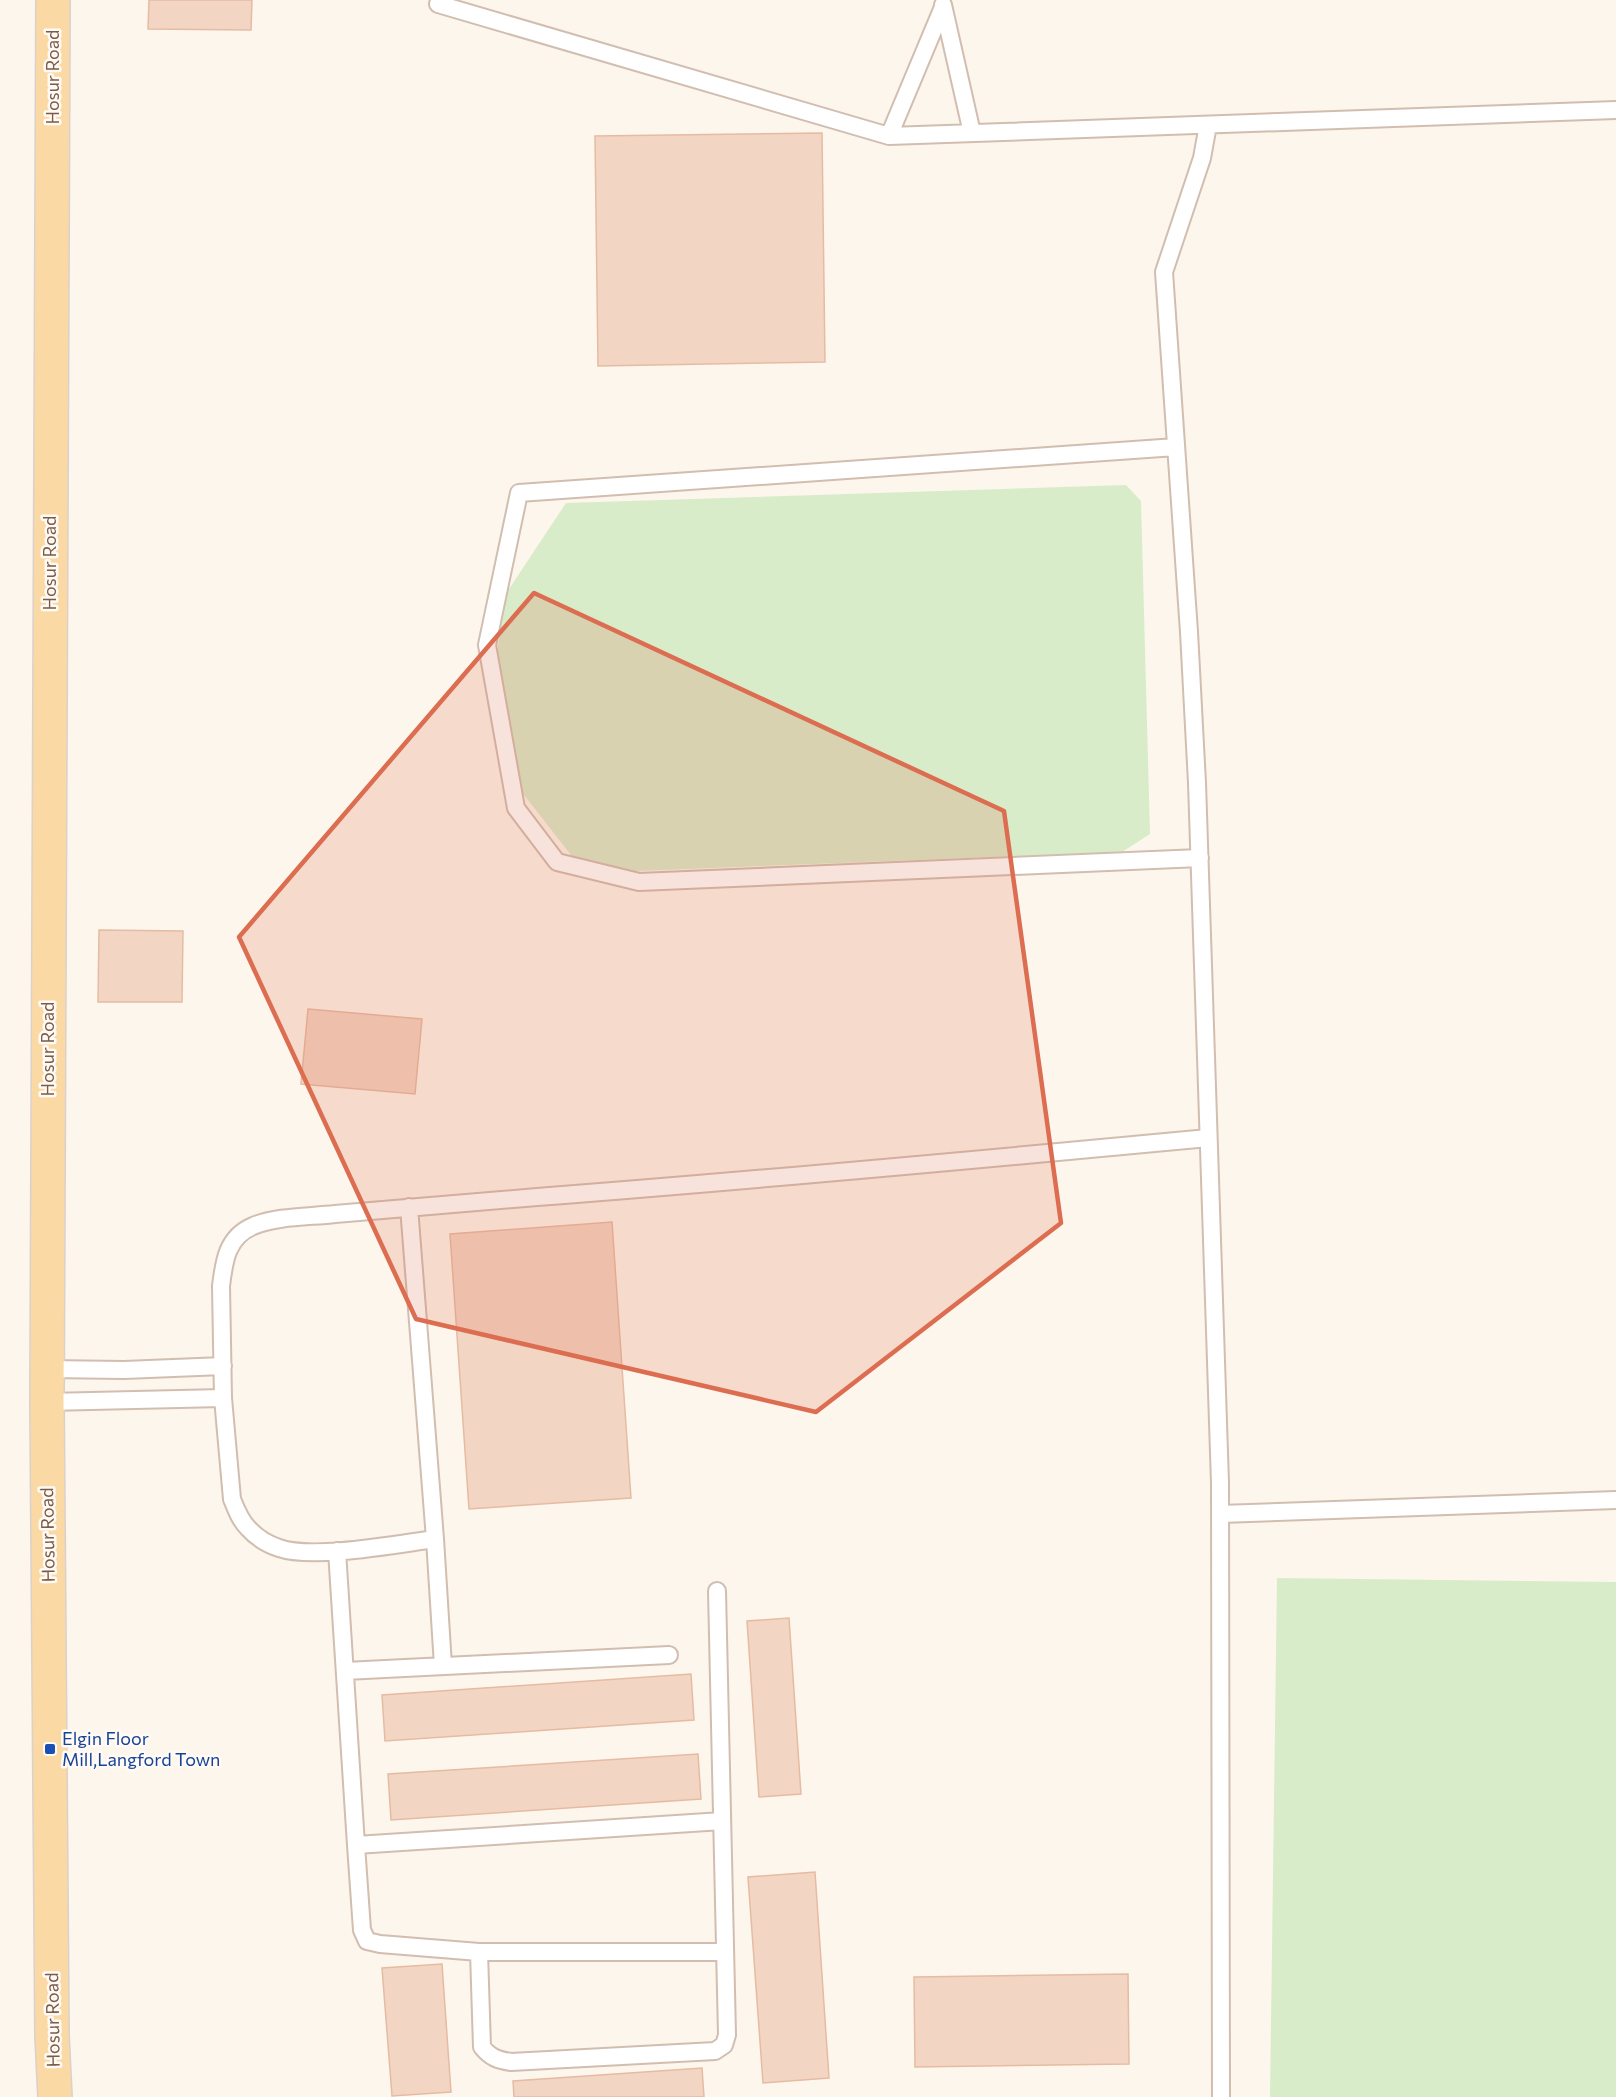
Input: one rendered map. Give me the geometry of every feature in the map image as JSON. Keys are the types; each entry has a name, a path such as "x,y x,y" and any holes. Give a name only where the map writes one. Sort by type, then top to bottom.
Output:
{"main road":[{"name":"Hosur Road","path":"53,0 46,1402 54,2097"}],"lane":[{"path":"438,4 889,136 1616,110"},
{"path":"944,4 972,133"},
{"path":"889,136 944,4"},
{"path":"1208,125 1202,158 1164,272 1189,632 1200,858 1220,1514 1221,2097"},
{"path":"1176,447 519,493 488,645 516,808 557,862 639,882 1200,858"},
{"path":"435,1539 337,1551 305,1552 280,1549 262,1540 247,1528 238,1515 232,1499 223,1398 221,1286 228,1250 241,1233 264,1222 409,1207 751,1181 1208,1137"},
{"path":"409,1207 443,1666"},
{"path":"47,1369 124,1370 223,1366"},
{"path":"46,1402 223,1398"},
{"path":"1220,1514 1616,1500"},
{"path":"337,1551 362,1930 367,1941 479,1952 725,1952"},
{"path":"479,1952 482,2047 488,2055 498,2060 512,2062 715,2051 724,2046 727,2035 717,1591"},
{"path":"345,1671 669,1655"},
{"path":"356,1845 722,1821"}],"highlighted area":[{"path":"534,593 1004,811 1061,1223 816,1412 416,1319 239,937"}],"green space":[{"path":"1126,485 1141,501 1150,834 1122,852 585,873 517,786 497,733 498,646 505,595 566,503"},
{"path":"1277,1578 1616,1582 1616,2097 1270,2097"}],"building":[{"path":"149,0 252,0 251,30 148,29"},
{"path":"822,133 825,362 598,366 595,136"},
{"path":"99,930 183,931 182,1002 98,1002"},
{"path":"308,1009 422,1019 415,1094 301,1084"},
{"path":"612,1222 631,1498 469,1509 450,1234"},
{"path":"789,1618 801,1794 759,1797 747,1621"},
{"path":"691,1674 694,1720 385,1741 382,1695"},
{"path":"698,1754 701,1799 391,1820 388,1774"},
{"path":"815,1872 829,2078 763,2083 748,1877"},
{"path":"442,1964 451,2092 392,2096 382,1968"},
{"path":"1128,1974 1129,2064 915,2067 914,1977"},
{"path":"702,2068 704,2097 514,2097 513,2081"}],"place":[{"name":"Elgin Floor Mill,Langford Town","path":"50,1749"}]}
